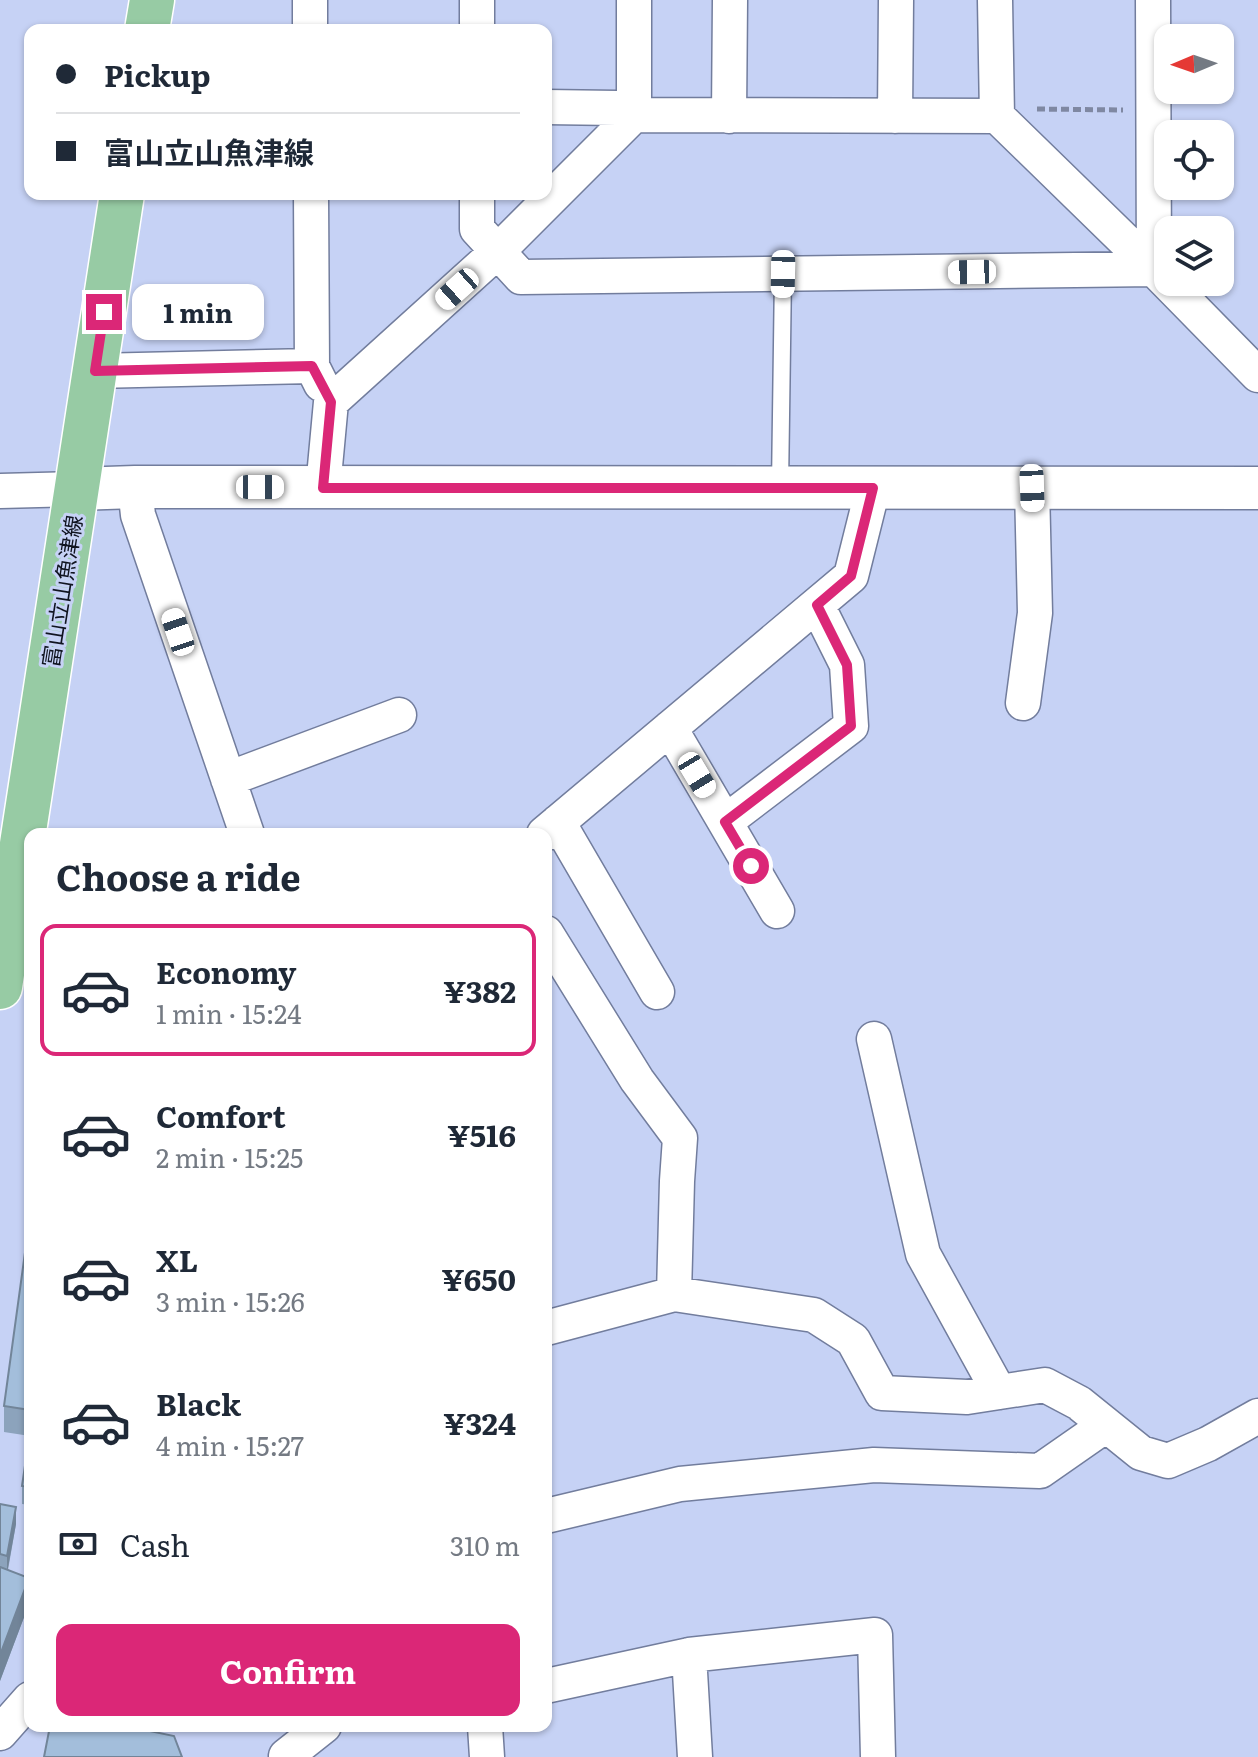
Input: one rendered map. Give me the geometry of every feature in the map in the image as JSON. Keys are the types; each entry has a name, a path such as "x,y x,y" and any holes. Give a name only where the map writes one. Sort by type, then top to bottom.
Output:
{"main road":[{"path":"148,24 152,0"},
{"name":"富山立山魚津線","path":"29,828 121,200"},
{"name":"富山立山魚津線","path":"8,977 24,864"}],"street":[{"path":"310,0 310,24"},
{"path":"477,0 477,24"},
{"path":"552,197 634,115 634,0"},
{"path":"729,116 730,0"},
{"path":"895,116 896,0"},
{"path":"995,0 997,116"},
{"path":"1153,0 1154,269"},
{"path":"552,107 617,108 634,115 997,116 1154,269"},
{"path":"311,200 312,366 331,402 323,488"},
{"path":"477,200 477,229 521,277 1154,269"},
{"path":"331,402 498,251 549,200"},
{"path":"1180,296 1258,375"},
{"path":"95,371 312,366"},
{"path":"135,487 138,515 245,828"},
{"path":"0,491 135,487 1258,488"},
{"path":"551,828 851,576 873,488"},
{"path":"1023,703 1035,613 1032,488"},
{"path":"725,822 851,726 847,665 817,605"},
{"path":"228,779 399,715"},
{"path":"670,728 777,911"},
{"path":"552,830 657,992"},
{"path":"552,943 637,1080 680,1138 674,1294"},
{"path":"874,1039 923,1254 999,1392"},
{"path":"552,1326 674,1294 814,1315 853,1340 882,1393 967,1397 1045,1385 1079,1403 1141,1453 1168,1461 1208,1444 1258,1416"},
{"path":"552,1515 680,1484 874,1465 1040,1471 1106,1425"},
{"path":"552,1685 689,1655 875,1635 878,1757"},
{"path":"689,1655 695,1757"},
{"path":"0,1733 24,1706"},
{"path":"286,1756 316,1732"},
{"path":"485,1732 487,1757"}],"lane":[{"path":"780,488 783,274"}],"path":[{"path":"997,116 1019,109 1153,110"}],"building":[{"path":"24,1260 24,1409 4,1406"},
{"path":"0,1504 16,1507 7,1556 0,1554"},
{"path":"0,1567 24,1576 24,1591 0,1655"},
{"path":"49,1732 155,1732 174,1736 182,1757 44,1757"}],"route":[{"path":"104,312 95,371 312,366 331,402 323,488 873,488 851,576 817,605 847,665 851,726 725,822 751,866"}]}
